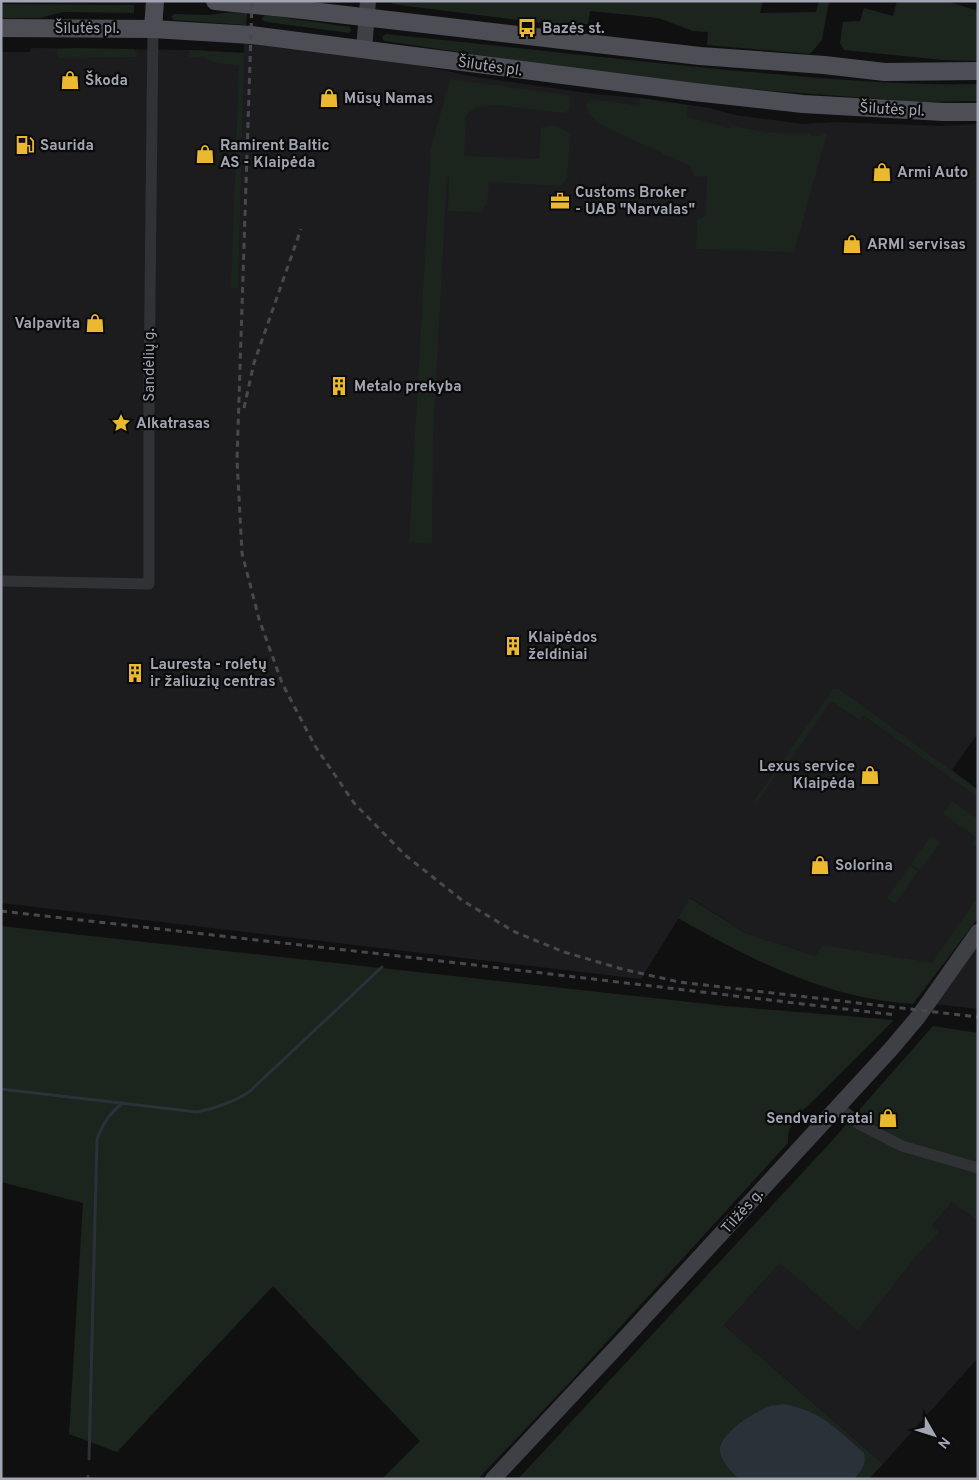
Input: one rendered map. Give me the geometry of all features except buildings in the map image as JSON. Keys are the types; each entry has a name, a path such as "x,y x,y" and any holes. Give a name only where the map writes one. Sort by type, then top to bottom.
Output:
{"main road":[{"path":"153,29 155,1"},
{"path":"215,1 368,9 711,57 824,65 885,72 978,71"},
{"path":"364,49 368,9"},
{"name":"Šilutės pl.","path":"1,28 153,29 252,35 673,90 793,103 943,112 978,112"},
{"name":"Tilžės g.","path":"493,1479 621,1344 902,1036 918,1017 978,932"}],"street":[{"name":"Sandėlių g.","path":"1,581 149,584 153,29"},
{"path":"838,1106 859,1124 902,1146 978,1168"}],"shaded area":[{"path":"390,1 763,1 760,13 816,12 819,1 829,1 822,40 810,54 707,45 708,32 693,31 658,18 590,11 588,24 558,25 399,5 393,4"},
{"path":"897,1 947,1 978,11 978,61 943,60 844,50 840,43 843,22 860,21 864,8 893,16"},
{"path":"1,4 134,5 134,13 63,12 40,18 1,18"},
{"path":"231,12 247,13 246,25 174,20 171,17 174,14 209,15"},
{"path":"265,15 350,27 351,30 349,33 266,22 262,20"},
{"path":"386,34 728,70 884,82 978,84 978,101 922,102 692,85 384,41 382,37"},
{"path":"244,42 368,55 476,77 710,108 735,115 803,124 834,122 942,126 978,124 978,733 952,770 978,790 978,918 942,966 816,956 745,933 691,898 641,979 1,903 1,52 30,52 31,48 192,50 244,53"},
{"path":"58,49 134,49 138,57 57,57"},
{"path":"190,50 244,53 238,288 231,288 239,66 214,62 204,57 188,57"},
{"path":"450,79 567,95 570,98 569,110 564,113 495,105 476,107 466,115 464,156 539,159 541,128 550,125 556,126 570,134 567,178 560,186 489,182 487,205 484,205 483,212 448,211 449,176 447,176 433,435 432,544 409,542 431,148"},
{"path":"640,98 688,105 687,117 730,128 732,126 781,134 809,133 813,137 827,133 794,252 696,249 697,220 706,216 707,176 694,177 690,166 599,124 588,113 586,105 590,99 639,106"},
{"path":"833,689 839,689 978,790 978,793 975,795 863,715 860,720 831,701 782,772 779,770 757,803 754,801"},
{"path":"952,801 978,819 978,848 973,844 976,837 943,814"},
{"path":"931,836 940,842 920,870 911,864"},
{"path":"910,866 918,871 895,904 887,898"},
{"path":"978,897 977,919 913,1004 881,1001 821,986 762,962 678,918 690,898 745,933 816,956 822,945 932,963"},
{"path":"1,926 726,1006 894,1020 793,1119 788,1134 788,1143 571,1381 478,1479 382,1479 420,1441 273,1286 117,1452 69,1434 83,1203 1,1182"},
{"path":"978,945 978,1009 935,1004"},
{"path":"933,1026 978,1033 978,1221 952,1202 932,1226 939,1232 917,1255 858,1330 780,1263 724,1325 883,1464 869,1479 518,1479 829,1144"},
{"path":"953,1201 978,1221 978,1358 883,1464 724,1325 780,1263 917,1255 938,1232 932,1226"},
{"path":"783,1404 818,1416 836,1428 864,1453 864,1464 854,1479 739,1479 733,1473 724,1462 720,1450 725,1437 738,1424 754,1414 770,1406"}],"waterway":[{"path":"1,1089 197,1112 218,1107 249,1092 382,967"},
{"path":"89,1459 97,1139 107,1119 123,1103"}],"railway":[{"path":"252,1 237,460 242,553 259,619 282,683 315,746 354,803 405,855 463,901 515,932 564,952 622,969 679,982 978,1017"},
{"path":"244,408 254,363 301,229"},
{"path":"1,911 896,1015"}],"place":[{"name":"Bazės st.","path":"527,28"},
{"name":"Škoda","path":"70,80"},
{"name":"Mūsų Namas","path":"329,98"},
{"name":"Saurida","path":"25,145"},
{"name":"Ramirent Baltic AS - Klaipėda","path":"205,154"},
{"name":"Armi Auto","path":"882,172"},
{"name":"Customs Broker - UAB \"Narvalas\"","path":"560,201"},
{"name":"ARMI servisas","path":"852,244"},
{"name":"Valpavita","path":"95,323"},
{"name":"Metalo prekyba","path":"339,386"},
{"name":"Alkatrasas","path":"121,423"},
{"name":"Klaipėdos želdiniai","path":"513,646"},
{"name":"Lauresta - roletų ir žaliuzių centras","path":"135,673"},
{"name":"Lexus service Klaipėda","path":"870,775"},
{"name":"Solorina","path":"820,865"},
{"name":"Sendvario ratai","path":"888,1118"}]}
